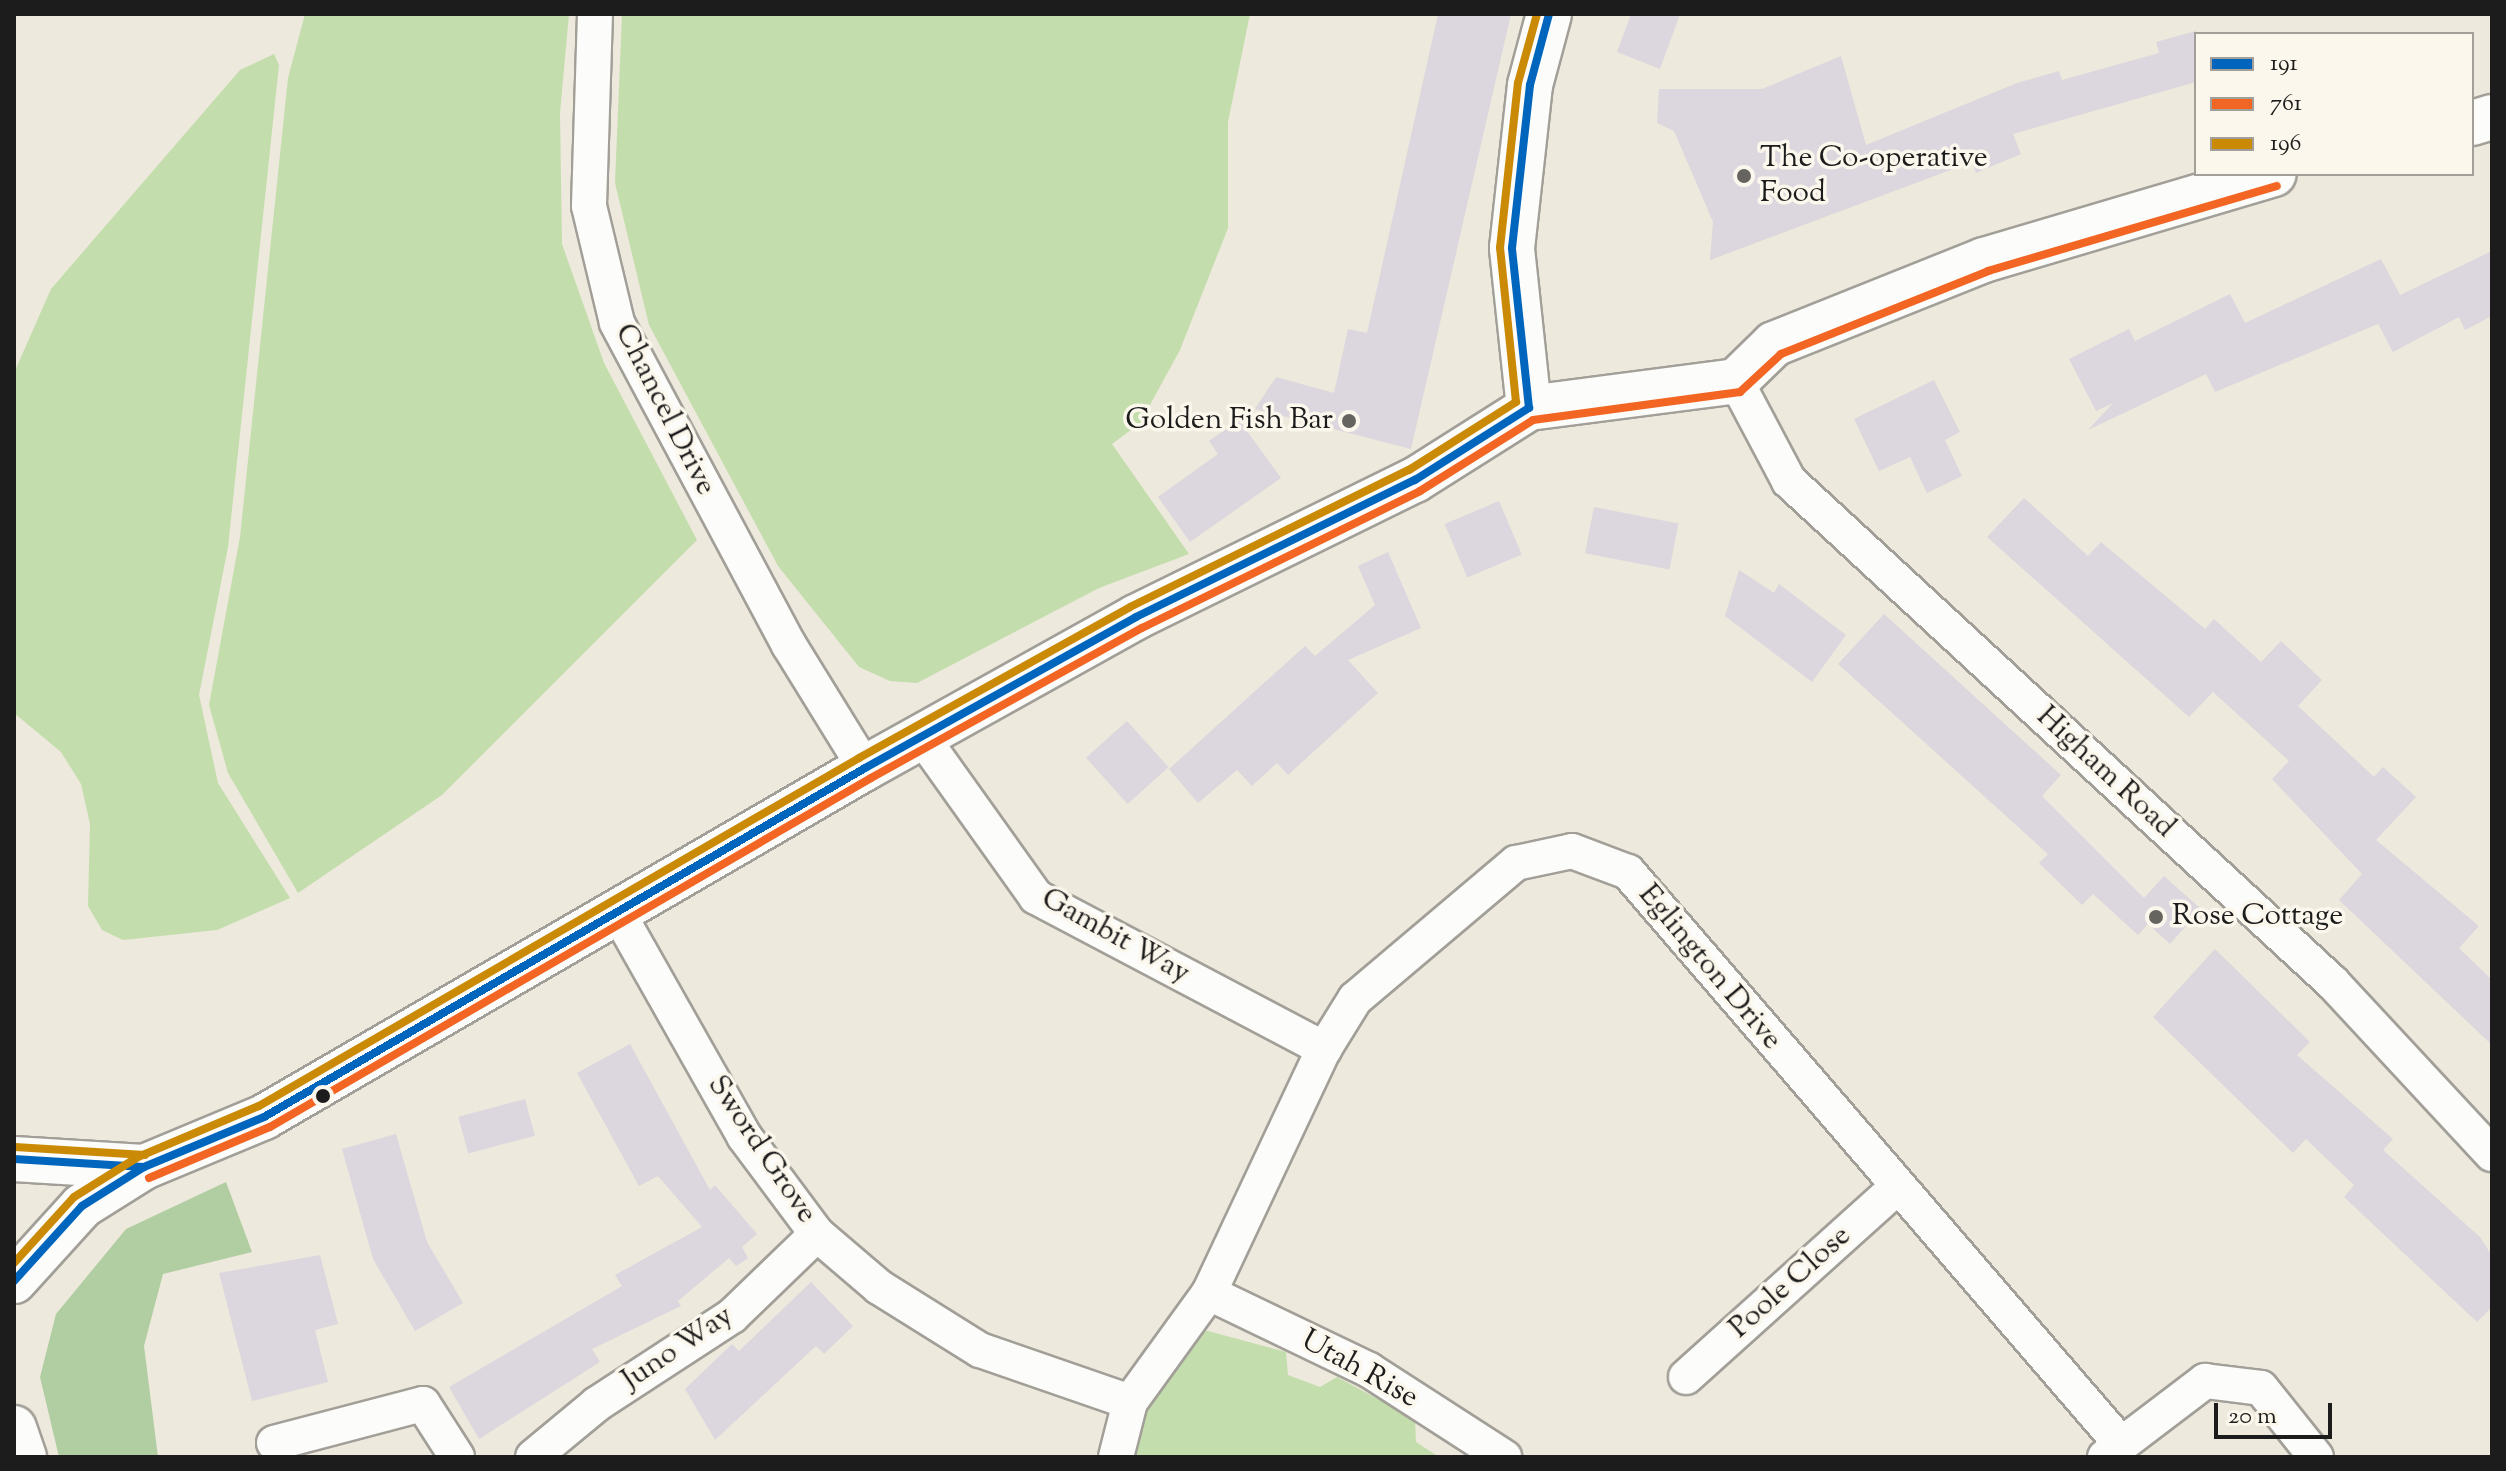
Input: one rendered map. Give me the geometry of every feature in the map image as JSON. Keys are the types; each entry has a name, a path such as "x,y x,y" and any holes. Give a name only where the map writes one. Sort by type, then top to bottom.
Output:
{"main road":[{"path":"1529,408 1512,248 1530,85 1549,14"},
{"path":"14,1281 82,1206 144,1167 264,1117 865,768 1136,617 1415,480 1529,408 1736,381 1774,344 1984,260 2267,176"},
{"path":"14,1159 144,1167"},
{"path":"14,1428 24,1457"}],"street":[{"name":"Chancel Drive","path":"595,14 589,206 617,323 789,645 865,768"},
{"name":"Higham Road","path":"1736,381 1789,481 2332,982 2492,1154"},
{"name":"Gambit Way","path":"922,737 1036,897 1324,1049"},
{"name":"Eglington Drive","path":"1130,1402 1209,1293 1324,1049 1355,999 1516,863 1572,851 1628,872 2113,1450"},
{"name":"Sword Grove","path":"618,913 744,1136 817,1234 879,1287 980,1350 1130,1402"},
{"name":"Poole Close","path":"1686,1377 1896,1188"},
{"name":"Juno Way","path":"533,1457 597,1404 732,1316 817,1234"},
{"name":"Utah Rise","path":"1209,1293 1369,1370 1504,1457"},
{"path":"2113,1450 2205,1381 2261,1388 2316,1457"},
{"path":"1116,1456 1130,1402"},
{"path":"274,1443 423,1404 457,1457"}],"green space":[{"path":"305,14 569,14 560,113 562,244 604,363 697,540 442,795 298,893 228,773 209,705 240,537 288,78"},
{"path":"622,14 1250,14 1228,122 1228,228 1180,350 1140,423 1112,444 1189,554 1099,588 917,683 890,681 859,667 778,566 649,325 615,183"},
{"path":"274,54 279,65 228,547 199,695 218,783 290,898 217,930 123,940 102,930 88,906 90,824 81,784 61,752 14,713 14,373 51,289 240,70"},
{"path":"226,1182 252,1252 163,1274 144,1346 158,1457 59,1457 40,1377 56,1314 126,1229"},
{"path":"1208,1331 1286,1352 1288,1375 1320,1387 1337,1377 1415,1419 1416,1442 1439,1457 1122,1457 1141,1400 1191,1332"}],"building":[{"path":"1438,14 1511,14 1411,449 1255,409 1276,377 1334,393 1348,329 1367,333"},
{"path":"1631,14 1680,14 1660,69 1617,52"},
{"path":"2196,31 2194,83 2013,134 2021,154 1976,173 1972,162 1710,260 1713,222 1674,131 1657,123 1659,89 1762,89 1841,56 1866,145 2017,83 2059,71 2062,80 2159,53 2156,42"},
{"path":"2492,251 2492,316 2465,330 2459,317 2393,352 2378,324 2215,392 2206,374 2088,430 2113,403 2096,411 2069,359 2129,329 2135,341 2230,294 2245,323 2381,259 2400,295"},
{"path":"1934,380 1960,432 1945,440 1962,476 1927,493 1910,457 1879,471 1854,419"},
{"path":"1239,420 1281,478 1190,542 1158,497 1218,454 1209,441"},
{"path":"2024,498 2088,556 2101,542 2205,629 2214,619 2261,662 2281,641 2322,680 2298,706 2374,777 2383,767 2416,797 2376,840 2479,926 2459,948 2492,980 2492,1045 2339,900 2362,874 2272,779 2289,761 2213,692 2189,717 1987,537"},
{"path":"1499,501 1522,554 1467,577 1445,524"},
{"path":"1594,507 1678,523 1669,570 1585,553"},
{"path":"1388,552 1421,628 1348,660 1378,693 1288,775 1277,763 1252,786 1237,770 1198,803 1169,769 1305,646 1315,656 1375,605 1358,566"},
{"path":"1739,570 1774,593 1779,584 1846,635 1812,682 1725,616"},
{"path":"1884,614 2061,775 2042,796 2144,898 2164,876 2201,909 2170,944 2148,924 2138,935 2093,894 2082,905 2039,863 2048,854 1838,664"},
{"path":"1127,721 1168,767 1128,804 1086,758"},
{"path":"2215,949 2310,1042 2297,1055 2393,1139 2383,1150 2480,1237 2492,1256 2492,1307 2477,1322 2344,1197 2354,1185 2306,1139 2293,1153 2153,1017"},
{"path":"630,1044 710,1190 715,1185 757,1234 742,1247 748,1258 736,1266 729,1258 678,1301 681,1306 592,1349 600,1362 479,1439 449,1387 622,1286 615,1275 702,1227 658,1176 639,1186 577,1073"},
{"path":"525,1099 535,1136 468,1154 458,1117"},
{"path":"396,1134 427,1242 463,1303 415,1331 373,1259 342,1149"},
{"path":"320,1255 338,1324 315,1330 328,1382 252,1401 219,1273"},
{"path":"811,1282 853,1326 824,1354 816,1346 715,1440 685,1389 732,1344 739,1351"}],"transit line":[{"name":"196","path":"14,1263 74,1197 138,1157 259,1106 859,758 1130,607 1409,470 1516,402 1500,248 1518,83 1537,14"},
{"name":"191","path":"1529,408 1512,248 1530,85 1549,14"},
{"name":"761","path":"149,1178 270,1127 871,778 1142,628 1420,491 1533,420 1740,392 1781,354 1988,271 2277,186"},
{"name":"191","path":"14,1281 82,1206 144,1167 264,1117 865,768 1136,617 1415,480 1529,408"},
{"name":"196","path":"15,1147 145,1155"},
{"name":"191","path":"14,1159 144,1167"}],"place":[{"name":"The Co-operative Food","path":"1744,176"},
{"name":"Golden Fish Bar","path":"1349,421"},
{"name":"Rose Cottage","path":"2156,917"}]}
